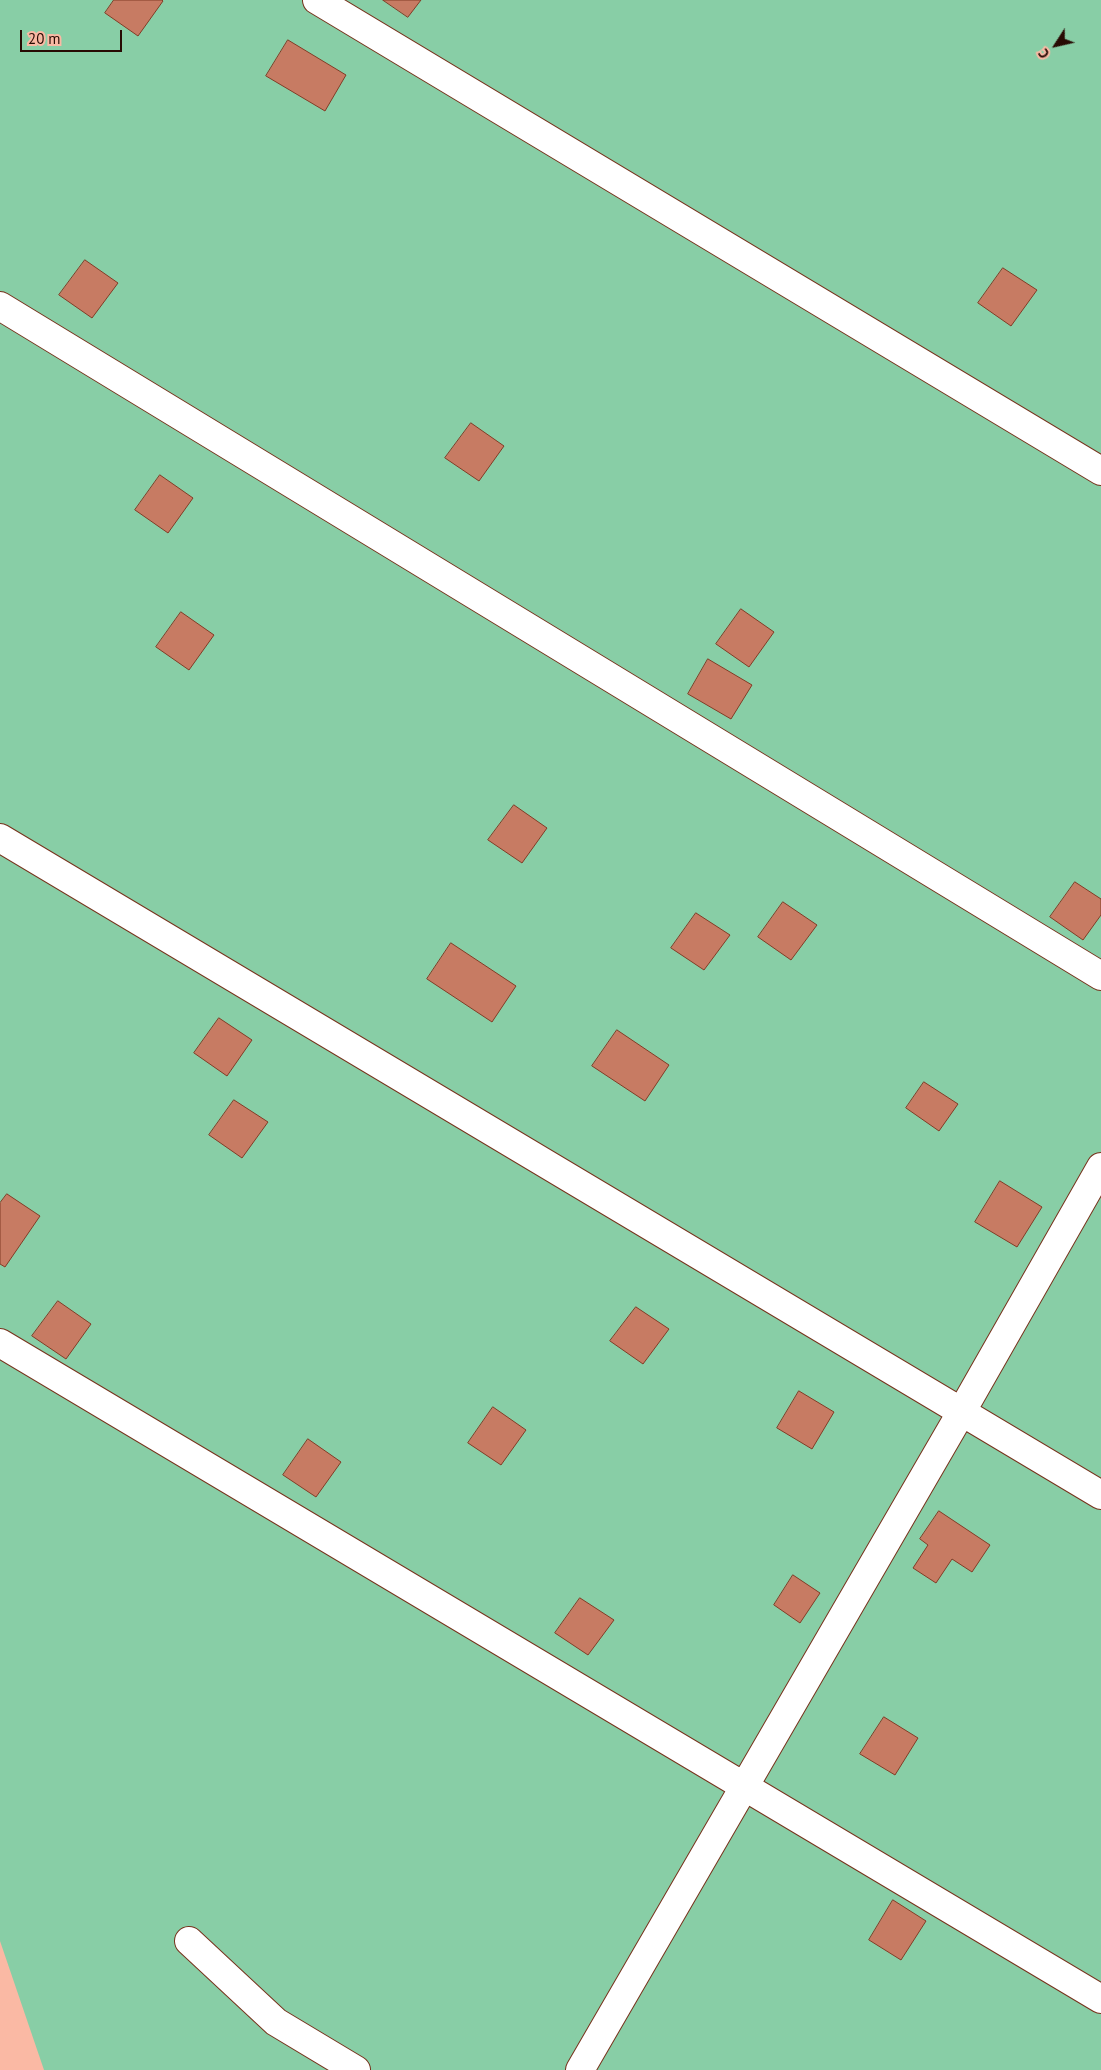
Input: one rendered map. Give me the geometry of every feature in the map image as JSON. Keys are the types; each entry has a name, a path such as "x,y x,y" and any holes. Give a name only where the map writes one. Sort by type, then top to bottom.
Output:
{"lane":[{"path":"317,0 1101,471"},
{"path":"0,306 1101,976"},
{"path":"0,838 1101,1494"},
{"path":"580,2070 962,1411 1101,1167"},
{"path":"0,1343 1101,1999"},
{"path":"189,1941 276,2022 356,2070"}],"green space":[{"path":"0,0 1101,0 1101,2070 44,2070 0,1941"}],"building":[{"path":"114,0 163,1 138,36 105,13"},
{"path":"383,0 421,0 408,17"},
{"path":"288,40 346,75 325,111 266,76"},
{"path":"85,260 118,283 92,318 59,295"},
{"path":"1003,268 1037,290 1011,326 978,303"},
{"path":"471,423 504,446 479,481 445,458"},
{"path":"160,475 193,498 168,533 135,510"},
{"path":"741,609 774,632 749,667 716,644"},
{"path":"181,612 214,635 189,670 156,647"},
{"path":"708,659 752,685 731,719 688,694"},
{"path":"514,805 547,828 522,863 488,840"},
{"path":"1075,882 1101,899 1101,915 1083,940 1050,917"},
{"path":"783,902 817,925 791,960 758,937"},
{"path":"696,913 730,935 704,970 671,948"},
{"path":"451,943 516,986 492,1022 427,979"},
{"path":"219,1018 252,1040 227,1076 194,1053"},
{"path":"617,1030 669,1065 645,1101 592,1066"},
{"path":"924,1082 958,1104 939,1131 906,1108"},
{"path":"234,1100 268,1122 242,1158 209,1135"},
{"path":"1000,1181 1042,1207 1017,1247 975,1222"},
{"path":"7,1194 40,1216 5,1267 0,1264 0,1203"},
{"path":"58,1301 91,1324 66,1359 32,1336"},
{"path":"636,1307 669,1329 643,1364 610,1341"},
{"path":"799,1391 834,1412 812,1449 777,1428"},
{"path":"493,1407 526,1430 501,1465 468,1443"},
{"path":"308,1439 341,1462 316,1497 283,1475"},
{"path":"939,1511 990,1545 972,1572 952,1559 936,1583 913,1568 928,1545 920,1539"},
{"path":"793,1575 820,1593 800,1623 774,1605"},
{"path":"580,1598 614,1620 588,1655 555,1633"},
{"path":"884,1717 918,1738 895,1775 860,1754"},
{"path":"893,1900 926,1921 901,1960 869,1940"}]}
